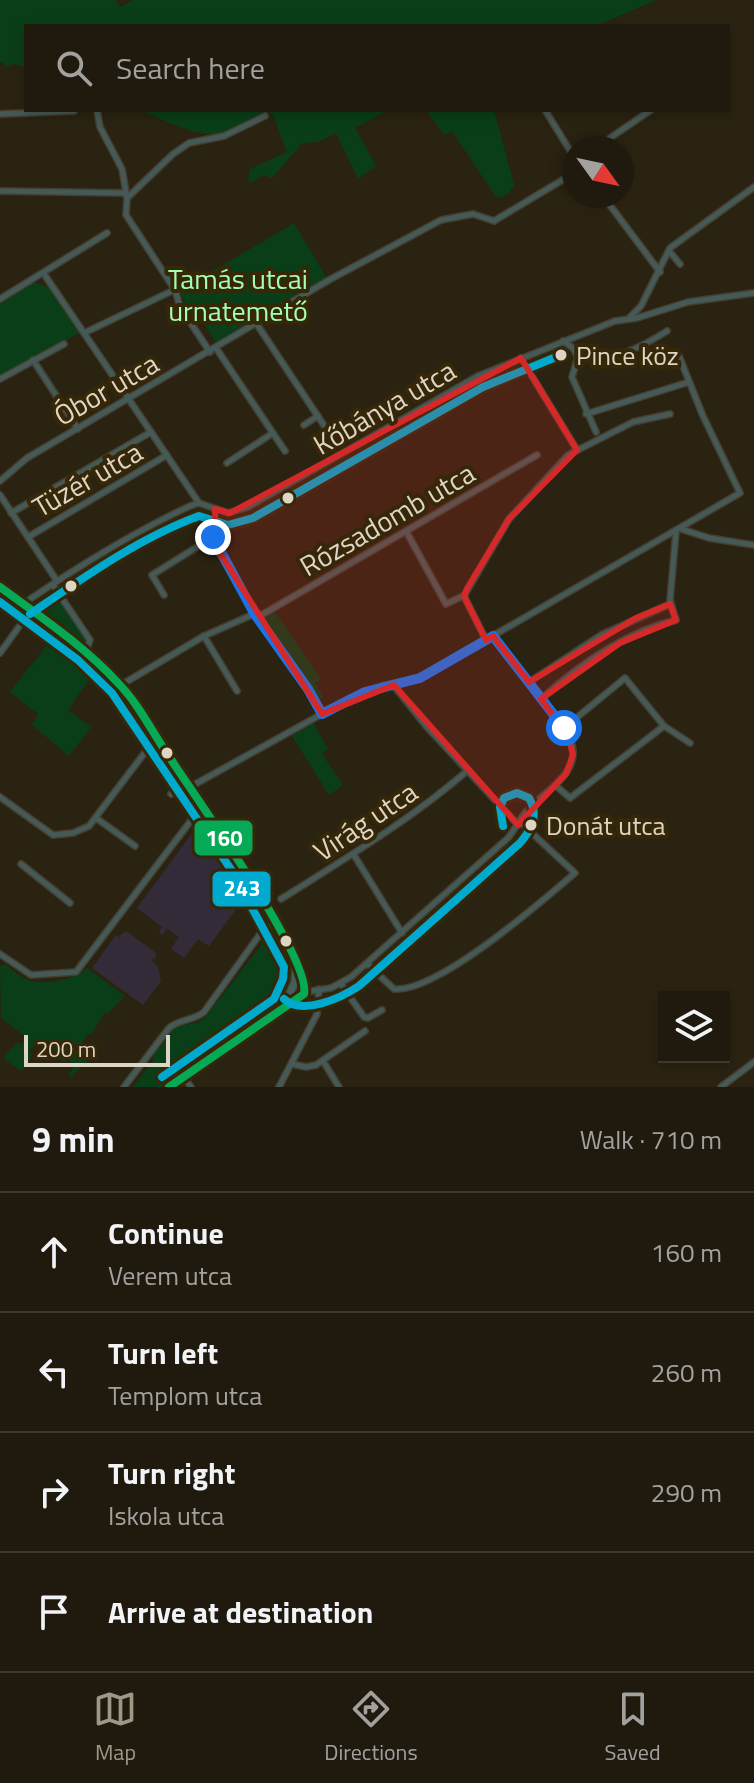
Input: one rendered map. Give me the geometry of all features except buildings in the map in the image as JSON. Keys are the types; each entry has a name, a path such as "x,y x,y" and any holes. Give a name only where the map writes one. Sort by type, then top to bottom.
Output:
{"street":[{"path":"0,114 49,112"},
{"path":"97,112 100,127 122,169 128,220 175,290 180,307 285,451"},
{"path":"546,112 562,138"},
{"path":"613,136 648,112"},
{"path":"0,191 126,195 189,143 224,136 265,116"},
{"name":"Óbor utca","path":"0,481 19,463 129,401 329,280 441,220 473,214 494,221 562,180"},
{"path":"629,318 641,306 669,251 754,187"},
{"path":"612,208 660,272"},
{"path":"1,297 44,274 107,233"},
{"path":"669,251 680,264"},
{"path":"23,604 80,564 126,537 199,503 44,274"},
{"path":"84,333 171,289 175,290"},
{"name":"Kőbánya utca","path":"199,503 230,513 248,507 456,387 562,341 615,321 637,318 688,302 754,293"},
{"path":"256,323 327,430"},
{"path":"578,357 600,359 638,348 667,331"},
{"path":"562,341 573,348 578,357 572,377 596,432"},
{"path":"0,379 64,344"},
{"path":"190,787 365,692 420,678 740,493 679,356"},
{"path":"521,358 577,450"},
{"path":"33,360 78,429"},
{"path":"586,414 689,382"},
{"path":"406,531 446,604 465,595 509,519 568,455 633,422 670,414"},
{"path":"304,425 318,416"},
{"path":"11,513 151,432"},
{"path":"227,463 273,433"},
{"name":"Tüzér utca","path":"28,537 167,455"},
{"name":"Rózsadomb utca","path":"121,685 204,636 256,615 537,455"},
{"path":"0,495 90,640 86,651"},
{"path":"215,509 213,537 256,615 322,714"},
{"path":"678,530 754,545"},
{"path":"541,699 572,673 620,643 652,627 676,620 670,604 678,530"},
{"path":"164,595 152,575 213,537"},
{"path":"0,587 86,651 121,685 203,805 275,922 296,965 300,988"},
{"path":"465,595 486,640"},
{"path":"529,682 601,635 670,604"},
{"path":"0,653 31,610"},
{"path":"204,636 237,691"},
{"path":"300,988 319,989 341,984 367,964 508,838 570,768 572,742 564,728 493,636"},
{"path":"564,728 625,678 664,726 690,743"},
{"path":"367,964 394,989 416,986 497,938 575,873 467,771 394,685"},
{"path":"555,785 570,798 664,726"},
{"path":"0,797 53,835 82,831 96,818 158,739"},
{"name":"Virág utca","path":"281,899 354,855 421,809 467,771"},
{"path":"171,794 184,778"},
{"path":"0,954 31,975 76,972 196,810 203,805"},
{"path":"96,818 135,846"},
{"path":"354,855 402,934"},
{"path":"21,864 70,903"},
{"path":"124,1087 173,1024 194,1019 204,1012 263,930 275,922"},
{"path":"341,984 364,1017 382,1010"},
{"path":"169,1087 283,1007 300,988"},
{"path":"279,1087 317,1014 319,989"},
{"path":"292,1064 306,1067 323,1061 365,1031"},
{"path":"323,1061 339,1087"},
{"path":"721,1087 754,1062"},
{"path":"184,1077 191,1087"}],"highlighted area":[{"path":"521,358 577,450 509,519 468,587 464,596 486,640 493,636 529,682 636,618 670,604 676,620 620,643 541,699 568,735 573,755 566,774 518,825 394,685 322,714 216,547 215,509 230,513"}],"shaded area":[{"path":"199,824 213,838 248,893 209,946 198,939 184,958 171,949 179,937 167,929 162,935 159,932 162,927 137,908"},
{"path":"126,931 156,953 151,960 158,966 161,981 143,1005 92,968 116,935 121,938 120,935"}],"green space":[{"path":"0,0 115,0 121,7 132,0 656,0 601,24 24,24 24,66 7,66 0,61"},
{"path":"145,112 265,112 222,134 201,133"},
{"path":"268,112 384,112 355,128 376,166 358,179 336,133 318,142 302,143 272,178 263,175 252,182 248,181 250,169 287,152 273,115"},
{"path":"427,112 495,112 514,185 508,194 498,198 452,131 444,135"},
{"name":"Tamás utcai urnatemető","path":"294,223 326,277 217,345 198,314 193,316 179,291"},
{"path":"34,282 50,288 79,333 0,376 0,303"},
{"path":"49,593 58,596 87,639 84,642 55,618 39,611 38,602"},
{"path":"275,612 321,679 315,683 323,697 318,701 262,619"},
{"path":"55,635 108,679 133,713 129,718 107,686 92,675 68,710 91,727 69,756 32,725 38,714 10,692"},
{"path":"313,723 328,749 322,754 343,785 329,795 292,736"},
{"path":"270,928 274,929 287,952 292,968 284,999 214,1053 161,1087 133,1087 154,1059 152,1054 175,1027 204,1019 262,944 260,941"},
{"path":"5,964 26,979 40,982 66,979 87,968 125,996 108,1013 105,1012 91,1035 88,1034 81,1044 77,1042 73,1049 80,1054 83,1051 90,1058 71,1077 68,1075 75,1065 67,1059 64,1063 37,1041 29,1051 32,1055 22,1071 5,1060 4,1057 18,1042 21,1045 26,1037 1,1018 0,967"}],"transit line":[{"name":"243","path":"30,614 112,560 177,525 199,516 228,525 253,518 483,387 561,355"},
{"name":"160","path":"0,587 62,632 133,700 249,877 290,948 302,976 304,994 169,1087"},
{"name":"243","path":"0,602 78,660 112,693 232,871 284,967 283,979 274,999 162,1077"},
{"name":"243","path":"284,999 292,1004 311,1006 332,1000 359,986 520,843 533,822 534,810 529,798 517,793 504,798 500,807 503,826"}],"place":[{"name":"Pince köz","path":"561,355"},
{"name":"Donát utca","path":"531,825"}],"route":[{"path":"213,537 254,613 322,714 365,692 420,678 493,636 564,728"}]}
